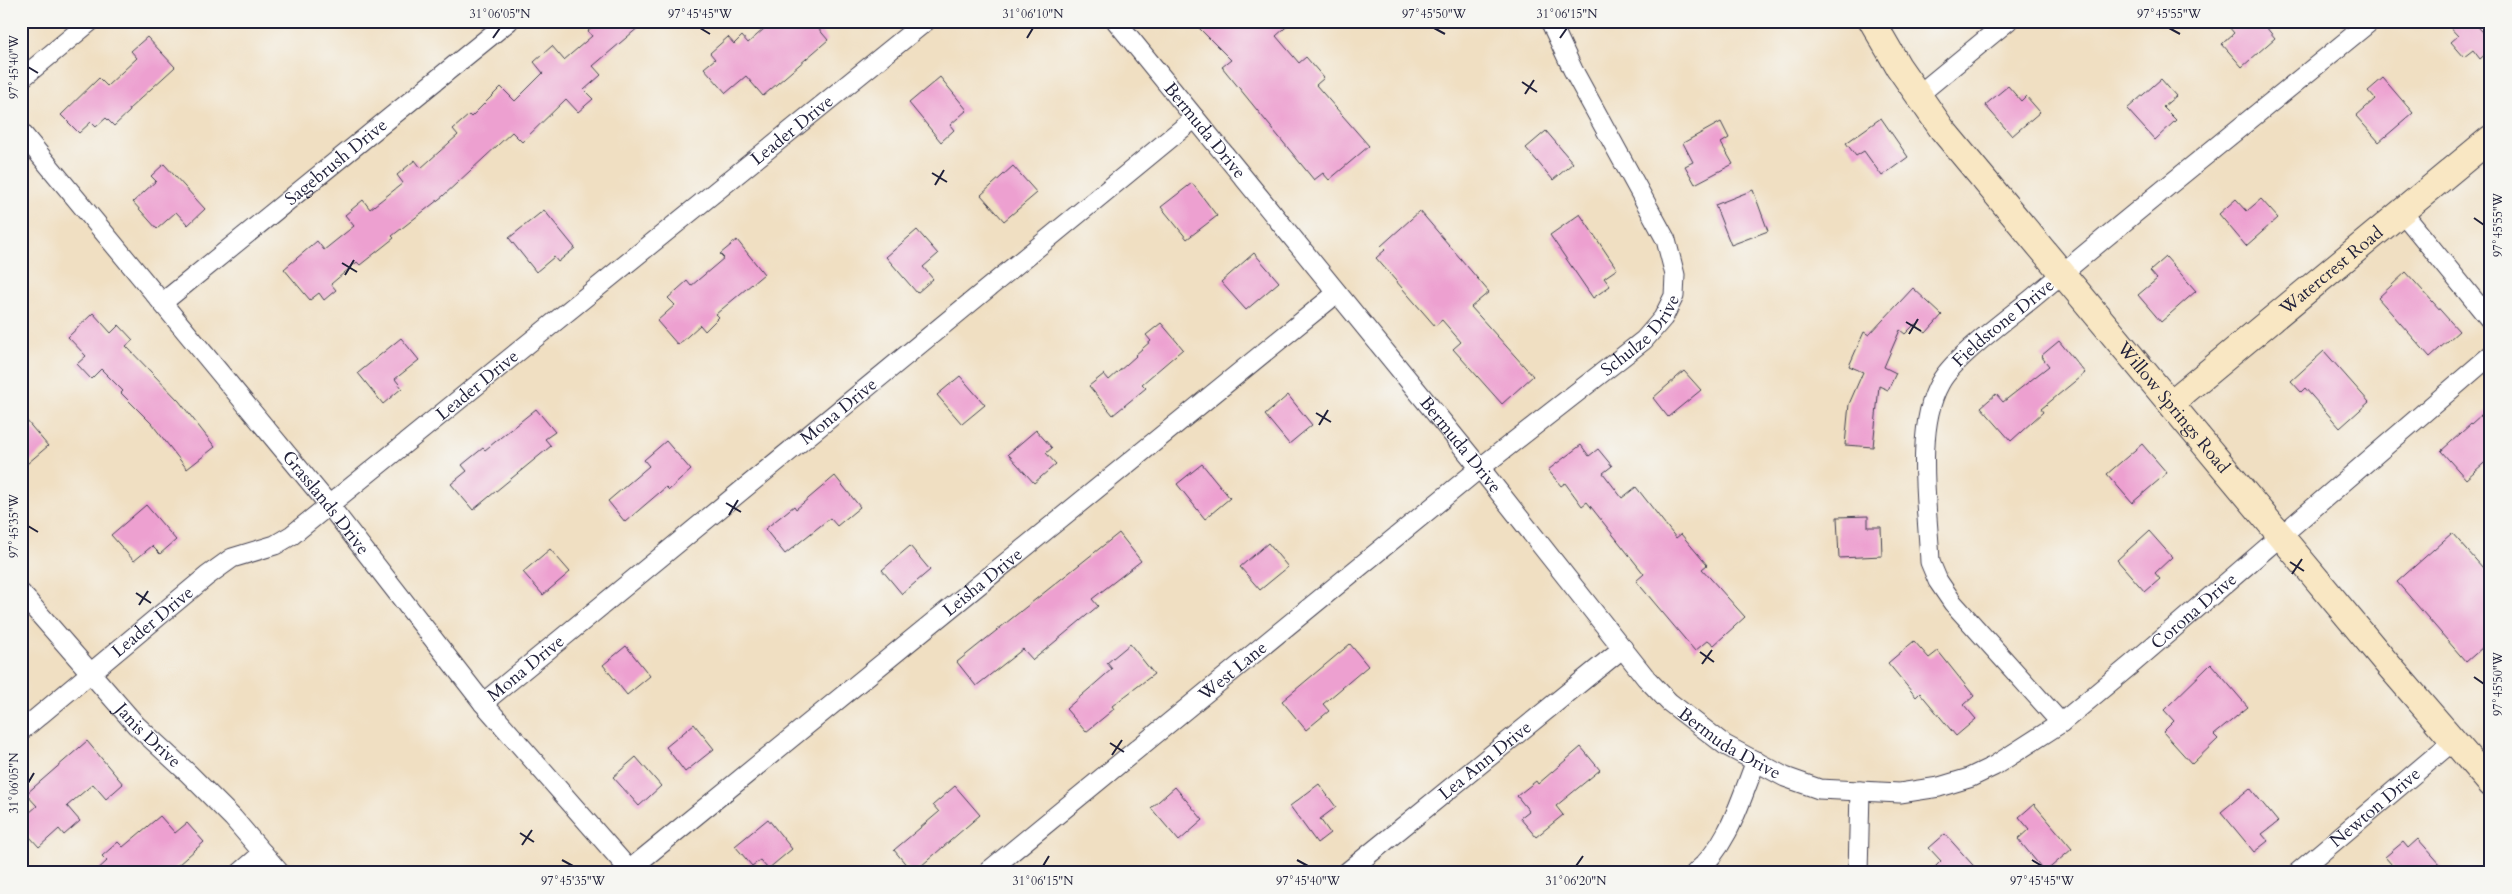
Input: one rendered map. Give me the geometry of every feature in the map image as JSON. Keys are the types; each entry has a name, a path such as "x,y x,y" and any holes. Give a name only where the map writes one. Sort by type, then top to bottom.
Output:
{"street":[{"path":"21,79 92,21"},
{"name":"Sagebrush Drive","path":"162,303 509,21"},
{"name":"Leader Drive","path":"21,731 226,562 232,558 275,545 292,535 926,21"},
{"name":"Bermuda Drive","path":"1116,21 1480,468 1623,648 1669,702 1725,745 1785,777 1819,789 1860,791"},
{"name":"Schulze Drive","path":"1480,468 1644,340 1664,318 1674,296 1675,275 1666,240 1573,70 1550,21"},
{"name":"Willow Springs Road","path":"1872,21 1917,96 1942,129 2453,741 2491,784"},
{"path":"1917,96 2008,21"},
{"name":"Fieldstone Drive","path":"2061,723 1981,635 1938,581 1930,562 1924,438 1929,408 1940,382 1955,364 2063,272 2371,21"},
{"name":"Mona Drive","path":"483,703 1195,118"},
{"name":"Grasslands Drive","path":"21,132 329,505 483,703 630,871"},
{"name":"Watercrest Road","path":"2171,403 2491,138"},
{"path":"2402,212 2491,321"},
{"name":"Leisha Drive","path":"630,871 1337,293"},
{"name":"Corona Drive","path":"1860,791 1900,794 1939,788 1994,766 2061,723 2491,355"},
{"name":"West Lane","path":"986,873 1480,468"},
{"name":"Janis Drive","path":"21,593 136,725 195,780 280,873"},
{"name":"Lea Ann Drive","path":"1346,873 1623,648"},
{"name":"Newton Drive","path":"2297,873 2453,741"},
{"path":"1695,873 1715,852 1728,832 1756,761"},
{"path":"1858,873 1860,791"},
{"path":"240,873 263,853"}],"building":[{"path":"599,21 646,21 593,66 601,75 584,90 593,99 578,112 566,99 522,142 512,132 443,196 392,236 394,238 360,265 357,262 331,284 336,290 324,300 319,293 310,300 284,269 317,241 324,250 354,226 345,215 363,200 370,209 403,183 397,175 415,160 421,168 458,135 453,129 469,115 471,117 501,87 515,101 543,73 534,62 552,46 564,60 592,36 588,31"},
{"path":"773,21 812,21 828,40 763,96 746,76 726,93 704,68 715,59 710,53 728,37 734,44 742,36 748,43"},
{"path":"1192,21 1293,21 1276,36 1299,63 1306,57 1324,78 1316,85 1369,146 1329,180 1323,173 1314,180 1222,67 1231,60"},
{"path":"2224,21 2261,21 2275,38 2242,67 2222,44 2234,33"},
{"path":"2444,21 2473,21 2491,41 2491,49 2480,59 2473,50 2464,57 2451,42 2458,36"},
{"path":"147,37 175,67 129,109 130,111 114,126 106,118 96,127 91,122 79,133 61,115 99,78 107,86 137,58 131,51"},
{"path":"940,77 967,110 950,125 954,130 941,142 909,103"},
{"path":"2383,78 2413,113 2379,142 2356,116 2375,99 2368,91"},
{"path":"2161,79 2176,96 2163,107 2176,120 2155,140 2127,109"},
{"path":"2008,86 2021,101 2026,96 2040,112 2012,136 1985,105"},
{"path":"1881,118 1908,157 1882,176 1864,151 1856,156 1846,143"},
{"path":"1721,122 1729,138 1721,143 1733,164 1695,184 1685,166 1693,162 1683,143"},
{"path":"1546,131 1573,163 1553,180 1526,148"},
{"path":"164,164 205,209 188,225 176,212 157,229 133,202 156,181 151,176"},
{"path":"1013,166 1037,193 1004,221 981,195"},
{"path":"1192,183 1217,216 1187,239 1161,207"},
{"path":"1753,190 1768,231 1731,245 1715,205"},
{"path":"2236,199 2247,211 2261,199 2278,218 2246,246 2219,214"},
{"path":"544,210 575,248 558,262 554,257 536,272 509,238"},
{"path":"1420,211 1489,292 1471,307 1533,376 1502,404 1453,349 1461,342 1442,320 1435,326 1376,258 1385,250 1381,246"},
{"path":"1580,214 1617,269 1604,278 1610,286 1593,298 1550,235"},
{"path":"917,230 938,254 923,267 933,279 917,293 886,257"},
{"path":"737,240 764,274 716,314 719,317 705,331 700,325 678,345 657,321 675,305 668,298 687,281 691,286 724,258 720,254"},
{"path":"1254,253 1279,282 1246,310 1221,282"},
{"path":"2166,257 2196,291 2161,322 2138,295 2157,279 2150,271"},
{"path":"2406,272 2459,331 2430,357 2378,298"},
{"path":"1913,288 1942,315 1926,333 1915,324 1905,334 1900,330 1884,367 1896,373 1888,390 1879,386 1873,447 1845,445 1849,404 1863,372 1849,366 1864,332 1869,335"},
{"path":"93,313 111,333 119,325 133,340 126,346 179,401 215,447 187,469 151,423 121,393 123,391 101,369 91,379 77,364 86,356 68,337"},
{"path":"1161,323 1183,349 1142,384 1146,388 1113,415 1089,386 1104,374 1109,380 1151,341 1146,335"},
{"path":"401,338 419,360 395,379 402,388 383,404 358,373"},
{"path":"2059,341 2085,373 2041,409 2043,412 2011,441 1981,407 1996,394 2003,402 2049,366 2041,356"},
{"path":"2324,351 2369,402 2340,428 2305,388 2301,392 2291,381"},
{"path":"1684,371 1701,390 1668,417 1653,398"},
{"path":"960,376 985,405 962,424 937,395"},
{"path":"1288,395 1312,425 1289,444 1265,415"},
{"path":"2491,406 2491,457 2466,479 2441,451"},
{"path":"536,409 555,432 545,439 551,446 473,510 451,484 467,471 462,465 483,448 485,450"},
{"path":"21,414 48,446 21,469"},
{"path":"1036,430 1052,448 1046,453 1056,464 1034,483 1008,454"},
{"path":"666,441 691,470 669,490 666,487 625,522 608,501 649,466 644,460"},
{"path":"2142,444 2167,473 2132,503 2107,474"},
{"path":"1581,445 1589,456 1598,449 1612,466 1603,473 1622,498 1636,487 1676,538 1681,534 1707,565 1702,569 1745,617 1714,645 1708,640 1695,651 1636,581 1644,574 1587,502 1582,506 1565,483 1561,486 1548,470"},
{"path":"1202,464 1230,498 1205,519 1177,484"},
{"path":"835,476 860,507 837,526 830,518 785,554 765,529 794,506 796,509"},
{"path":"146,505 176,540 160,554 152,546 134,561 111,535"},
{"path":"1868,516 1868,527 1881,527 1882,556 1839,558 1837,517"},
{"path":"2149,531 2172,557 2155,573 2160,579 2145,592 2117,560"},
{"path":"1119,533 1141,561 1092,599 1098,606 1033,660 1023,649 976,686 957,662"},
{"path":"2452,533 2491,577 2491,640 2466,662 2397,582"},
{"path":"1268,543 1288,567 1260,590 1240,567"},
{"path":"910,546 930,570 902,594 882,570"},
{"path":"550,549 570,572 543,595 523,572"},
{"path":"1914,641 1929,658 1938,651 1974,696 1964,705 1976,719 1956,736 1920,693 1916,697 1888,663"},
{"path":"1130,644 1154,674 1112,706 1114,709 1086,732 1066,709 1112,669 1107,663"},
{"path":"1350,644 1368,666 1323,704 1329,711 1306,730 1282,701"},
{"path":"626,646 650,676 627,695 603,665"},
{"path":"2211,664 2248,707 2214,735 2218,739 2192,764 2163,732 2174,721 2164,710"},
{"path":"694,724 714,749 685,772 666,747"},
{"path":"87,741 123,784 106,799 93,784 67,806 80,821 64,835 59,829 39,847 21,827 21,820 37,806 26,794"},
{"path":"1581,747 1600,770 1556,806 1563,815 1536,837 1520,818 1529,811 1517,796 1536,781 1538,784"},
{"path":"636,757 661,786 639,806 613,777"},
{"path":"1319,784 1336,807 1320,819 1330,833 1317,843 1290,806"},
{"path":"955,786 980,815 913,873 894,850 939,812 933,805"},
{"path":"1175,787 1203,820 1179,841 1151,808"},
{"path":"2250,788 2278,822 2262,834 2268,841 2254,852 2221,812"},
{"path":"2034,804 2072,849 2045,872 2018,839 2029,829 2019,817"},
{"path":"160,816 175,833 187,823 204,842 169,873 94,873 107,861 102,856 118,842 123,847"},
{"path":"768,819 792,849 768,869 760,860 752,866 735,846"},
{"path":"1945,834 1980,873 1929,873 1941,861 1929,848"},
{"path":"2418,839 2448,873 2399,873 2385,857 2403,842 2408,848"}]}
